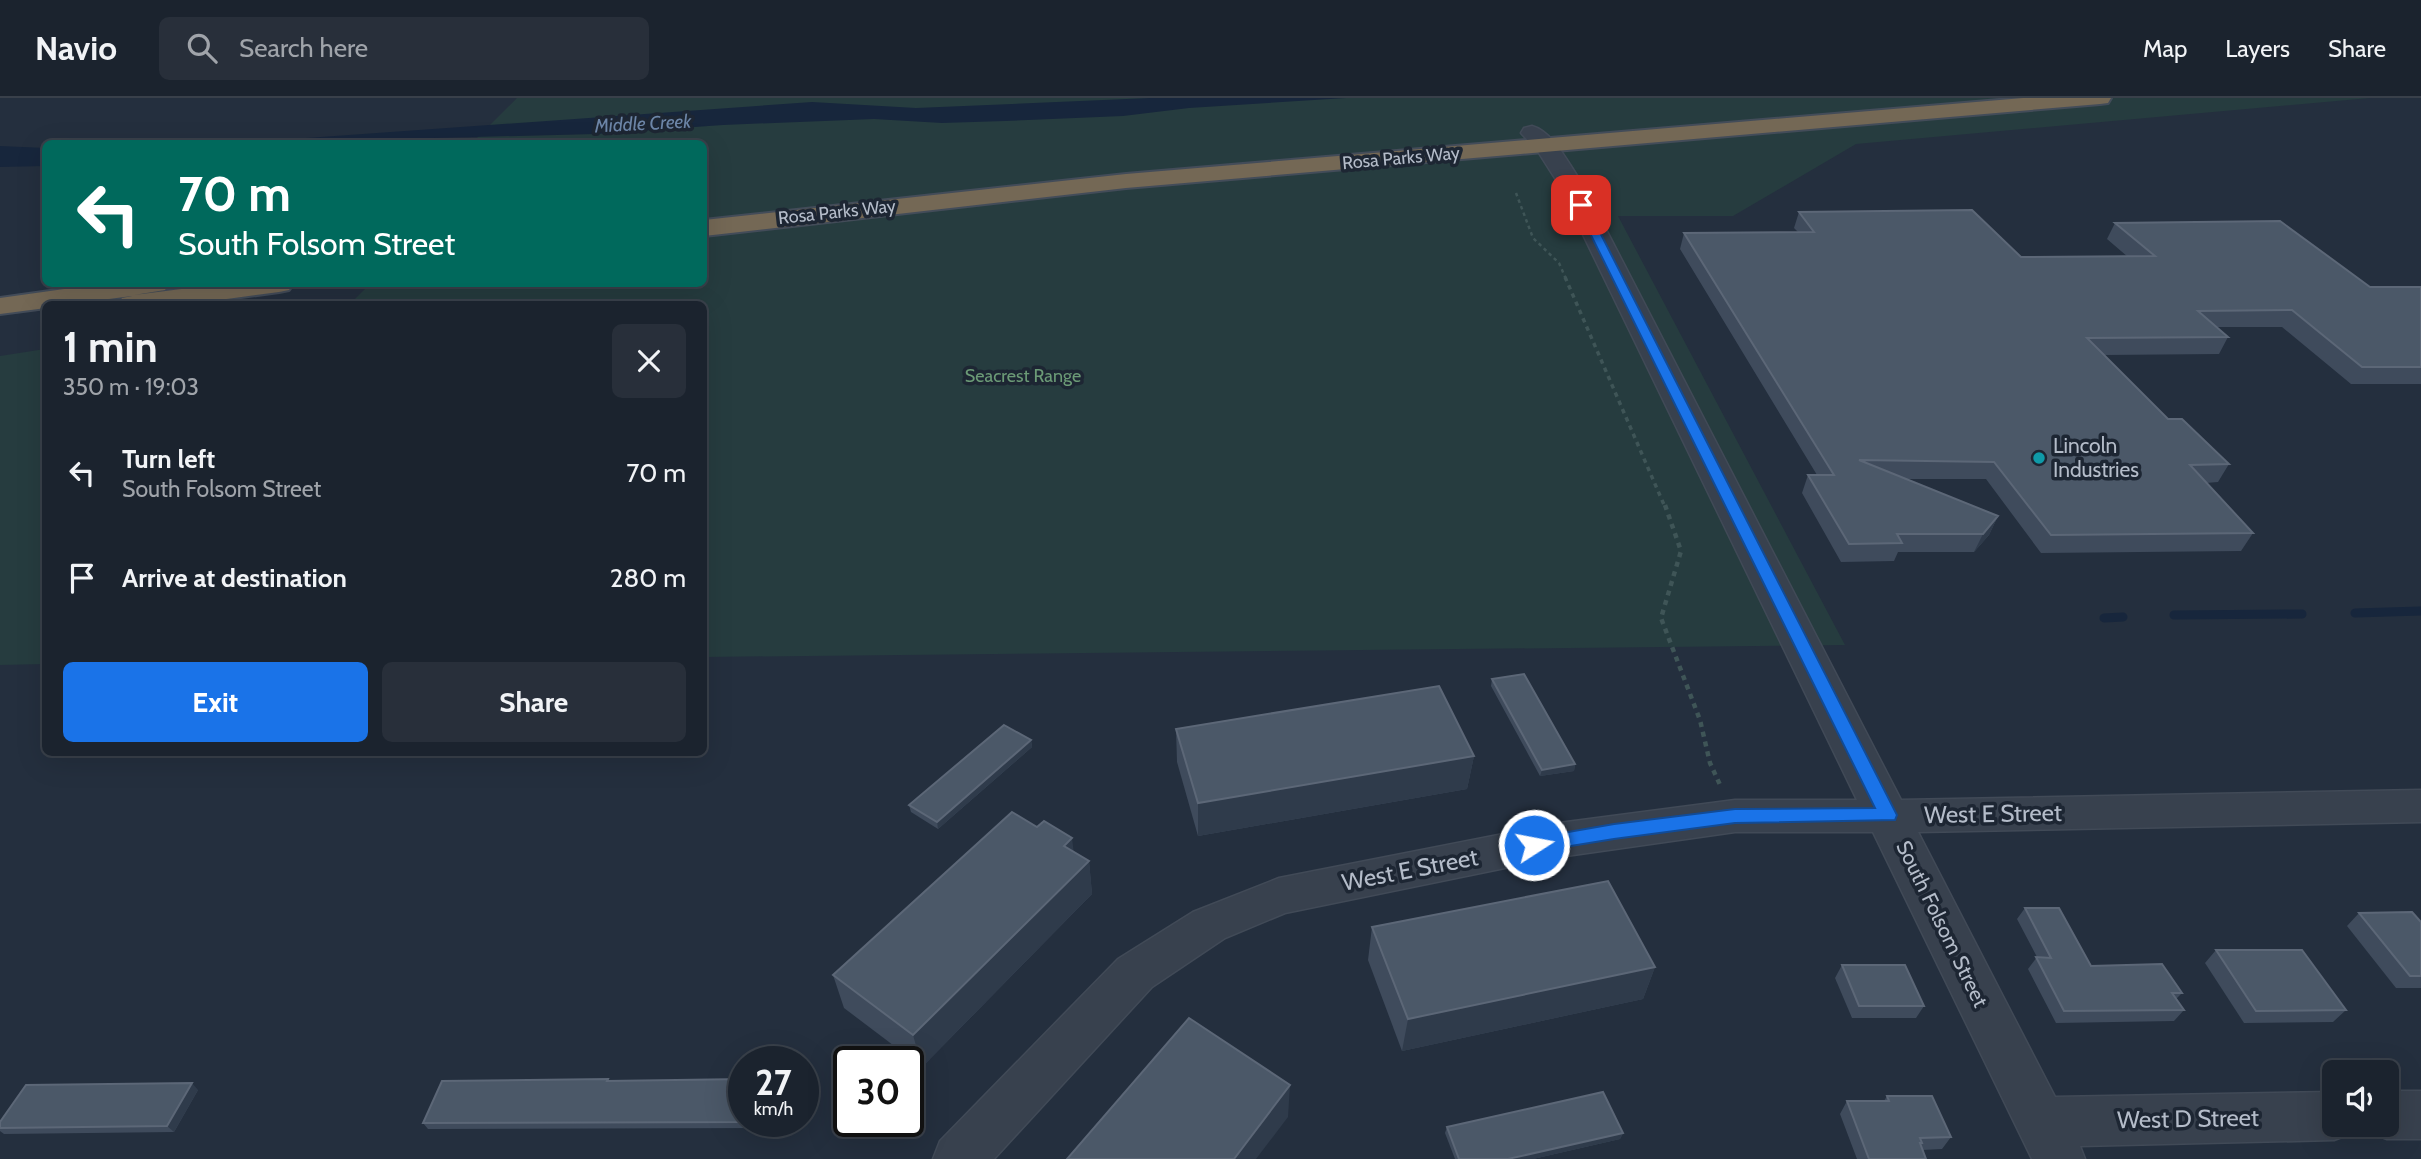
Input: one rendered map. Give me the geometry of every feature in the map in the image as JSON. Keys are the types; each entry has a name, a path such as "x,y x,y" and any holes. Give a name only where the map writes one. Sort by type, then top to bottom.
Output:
{"highway":[{"name":"Rosa Parks Way","path":"707,228 1126,181 1942,98"},
{"name":"Rosa Parks Way","path":"707,212 1114,168 2100,98"},
{"path":"0,306 134,287"},
{"path":"154,301 257,287"},
{"path":"0,324 42,318"}],"street":[{"name":"South Folsom Street","path":"1539,139 1570,183 2050,1140"},
{"name":"West E Street","path":"959,1159 1135,973 1209,925 1279,896 1559,840 1735,816 2421,806"},
{"path":"2399,1115 2421,1115"},
{"name":"West D Street","path":"2050,1140 2322,1117"}],"path":[{"path":"1516,193 1533,238 1559,263 1675,528 1681,551 1661,618 1700,720 1710,764 1735,816"}],"green space":[{"name":"Seacrest Range","path":"517,98 2370,98 1856,144 1733,216 1618,216 1845,645 707,657 707,301 353,301 367,287 707,287 707,140 475,140"},
{"path":"42,349 42,664 0,665 0,356"}],"water":[{"name":"Middle Creek","path":"1150,98 1346,98 1189,108 1123,116 1005,121 942,123 874,119 723,125 596,134 426,140 280,140 812,102 916,108"},
{"path":"0,146 42,148 42,166 0,167"}],"building":[{"path":"1972,210 2021,257 2155,256 2115,223 2280,221 2370,287 2421,287 2421,367 2362,367 2292,310 2198,311 2228,337 2087,338 2168,419 2182,419 2229,464 2190,465 2253,533 2051,535 1994,462 1859,460 1998,516 1983,534 1897,534 1902,543 1849,544 1808,475 1834,475 1684,233 1814,232 1799,212"},
{"path":"1524,674 1575,764 1542,770 1492,679"},
{"path":"1439,686 1474,756 1198,803 1176,729"},
{"path":"1004,725 1031,740 937,822 909,805"},
{"path":"1012,812 1037,827 1044,821 1072,838 1064,846 1089,861 913,1035 833,975"},
{"path":"1608,881 1655,967 1408,1019 1372,927"},
{"path":"2025,908 2059,908 2091,966 2162,964 2182,993 2172,993 2184,1010 2064,1011 2036,957 2051,958"},
{"path":"2412,912 2421,922 2421,976 2410,976 2359,913"},
{"path":"2216,950 2302,950 2346,1010 2256,1011"},
{"path":"1842,965 1905,965 1924,1006 1859,1006"},
{"path":"1189,1018 1290,1085 1234,1159 1067,1159"},
{"path":"728,1079 728,1122 423,1123 442,1081"},
{"path":"192,1083 167,1126 0,1128 0,1122 26,1085"},
{"path":"1603,1092 1623,1133 1508,1159 1459,1159 1447,1127"},
{"path":"1887,1096 1932,1096 1951,1137 1920,1138 1926,1159 1869,1159 1847,1101 1889,1101"}],"waterway":[{"path":"2355,613 2421,611"},
{"path":"2174,615 2302,614"},
{"path":"2104,618 2123,617"}],"place":[{"name":"Lincoln Industries","path":"2039,458"}],"route":[{"path":"1534,845 1614,831 1735,816 1888,815 1581,205"}]}
